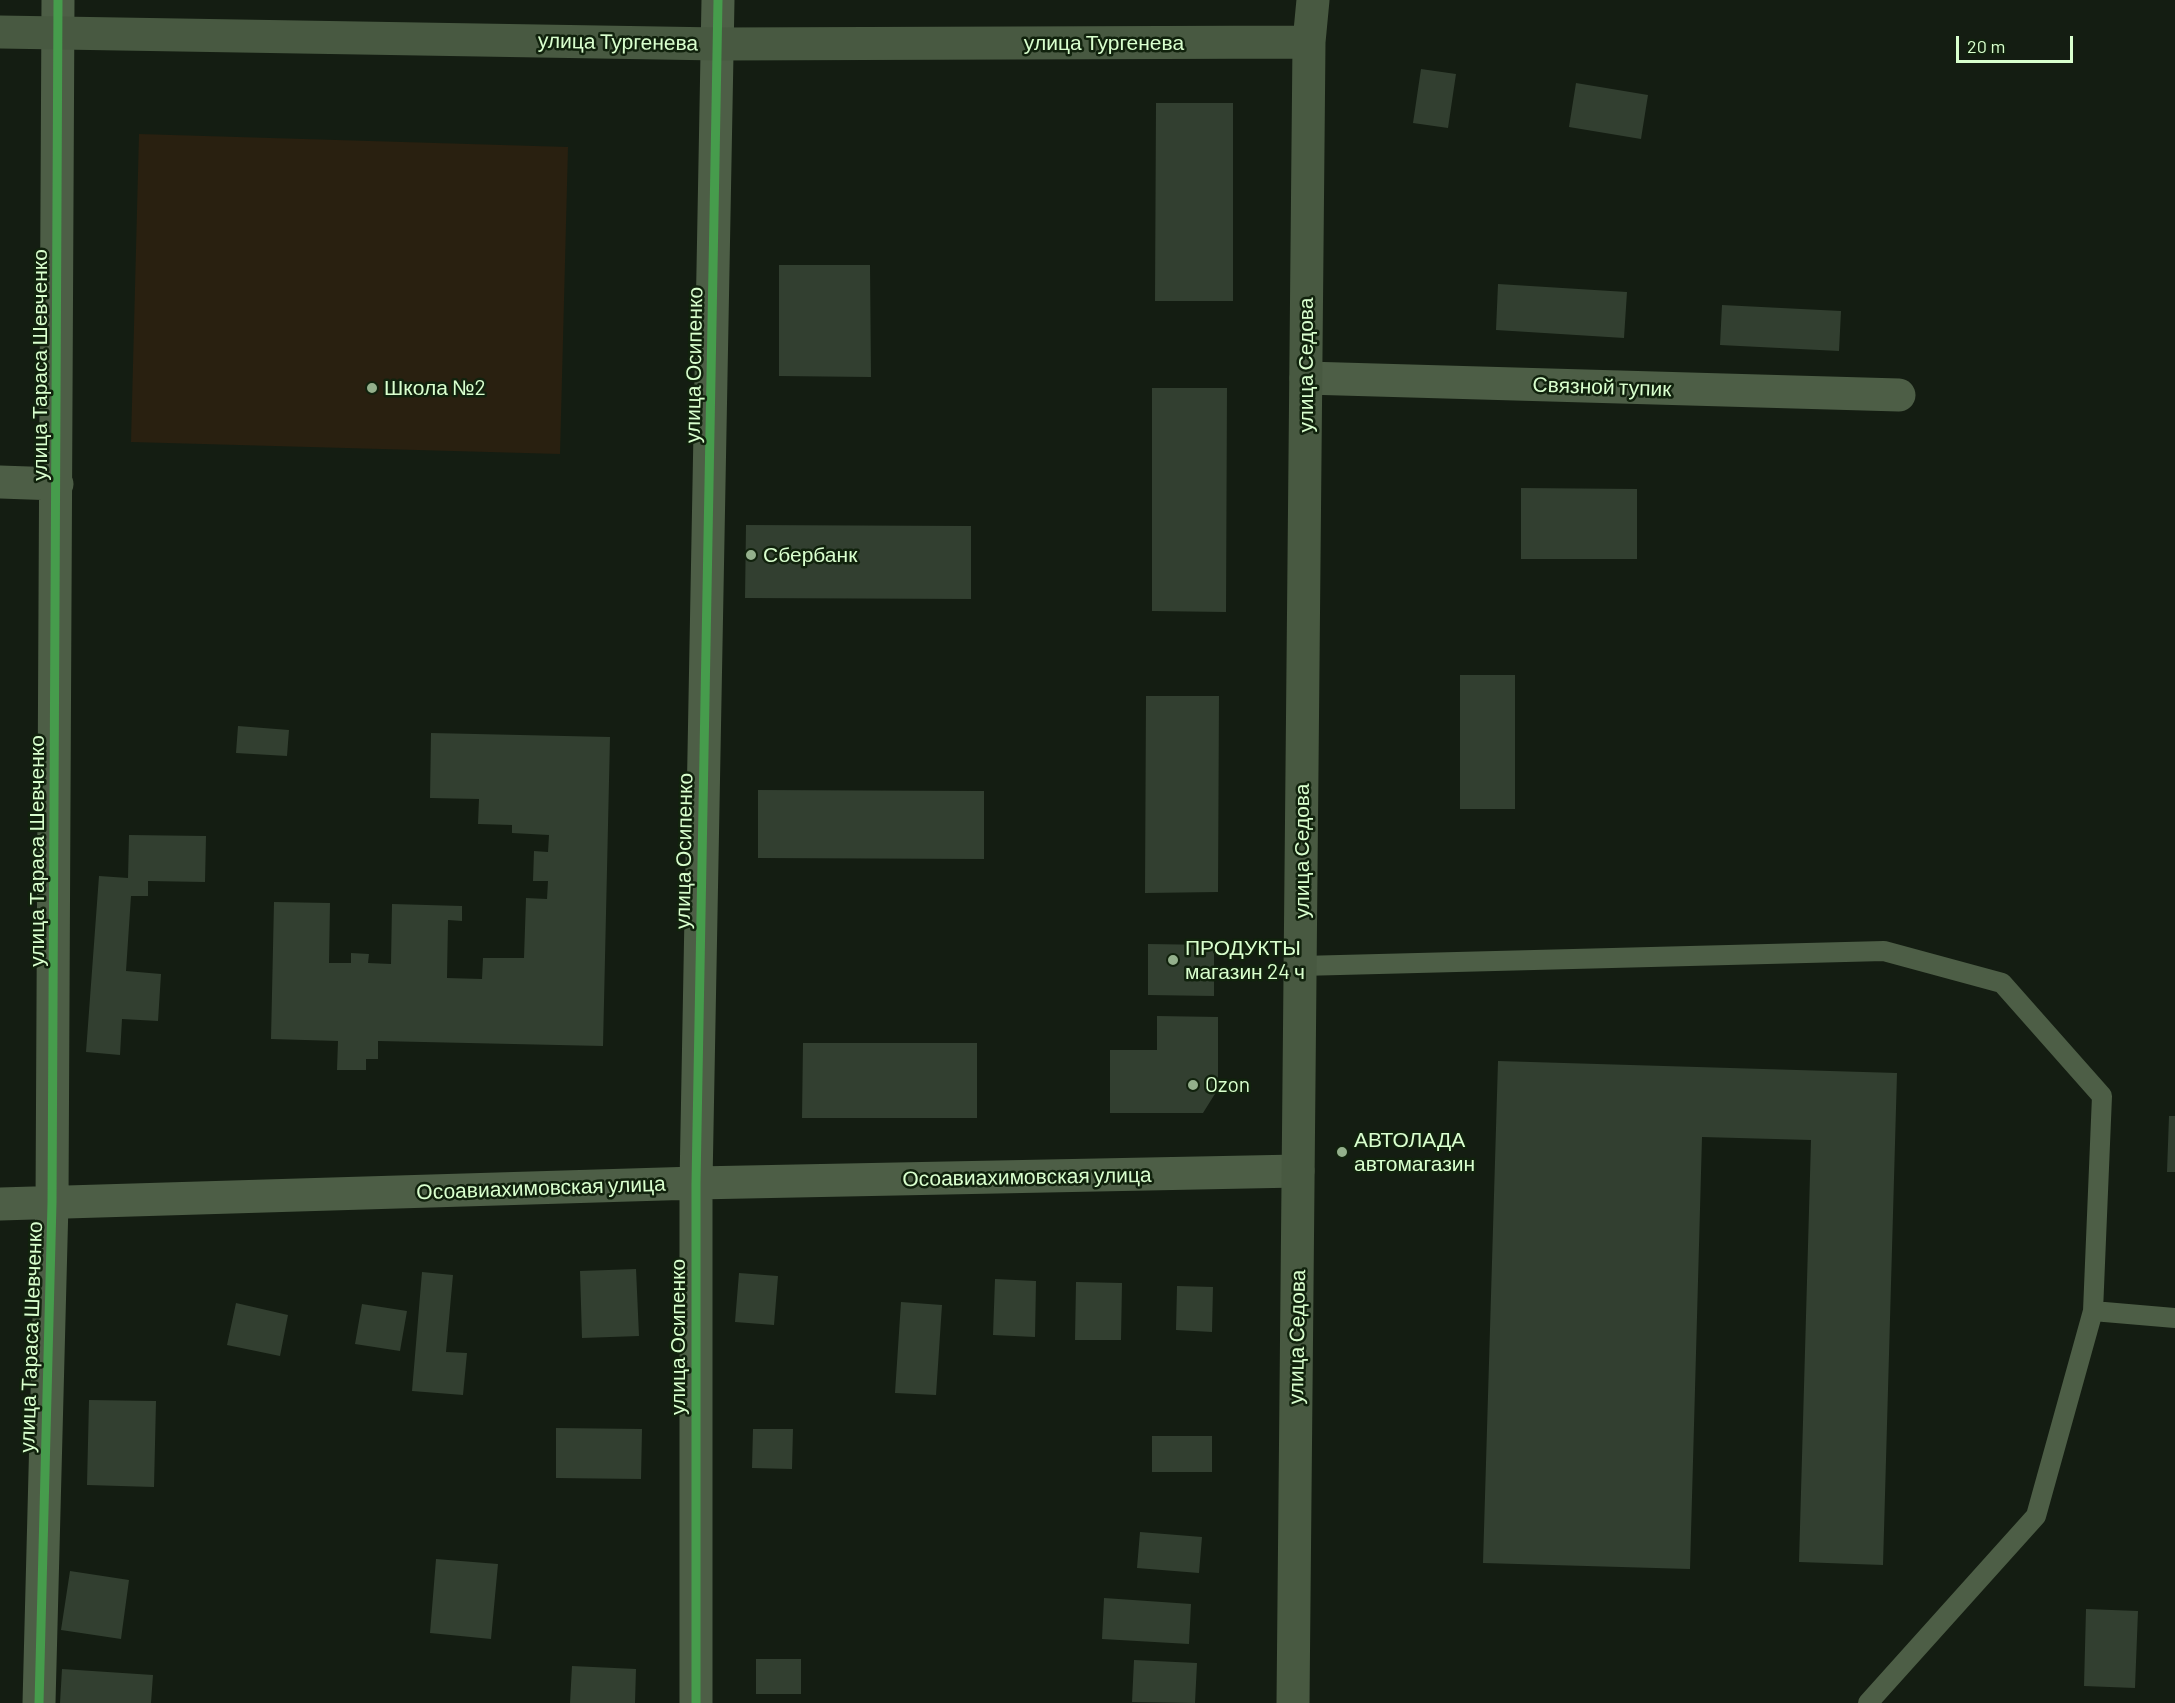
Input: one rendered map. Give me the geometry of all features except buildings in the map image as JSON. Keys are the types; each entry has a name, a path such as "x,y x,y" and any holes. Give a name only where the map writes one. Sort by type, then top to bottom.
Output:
{"main road":[{"name":"улица Седова","path":"1293,1703 1309,42 1313,0"},
{"name":"улица Тургенева","path":"0,32 718,44 1309,42"}],"street":[{"name":"улица Тараса Шевченко","path":"39,1703 52,1203 60,33 58,0"},
{"name":"улица Осипенко","path":"696,1703 696,1183 718,0"},
{"name":"Связной тупик","path":"1306,378 1899,395"},
{"path":"0,482 57,484"},
{"name":"Осоавиахимовская улица","path":"0,1204 696,1183 1298,1171"}],"lane":[{"path":"1301,966 1884,951 2002,983 2102,1096 2093,1311 2036,1516 1868,1703"},
{"path":"2093,1311 2175,1318"}],"shaded area":[{"path":"139,134 568,147 560,454 131,442"}],"cycle path":[{"path":"39,1703 52,1203 58,0"},
{"path":"696,1703 696,1183 718,0"}],"place":[{"name":"Школа №2","path":"372,388"},
{"name":"Сбербанк","path":"751,555"},
{"name":"ПРОДУКТЫ магазин 24 ч","path":"1173,960"},
{"name":"Ozon","path":"1193,1085"},
{"name":"АВТОЛАДА автомагазин","path":"1342,1152"}]}
